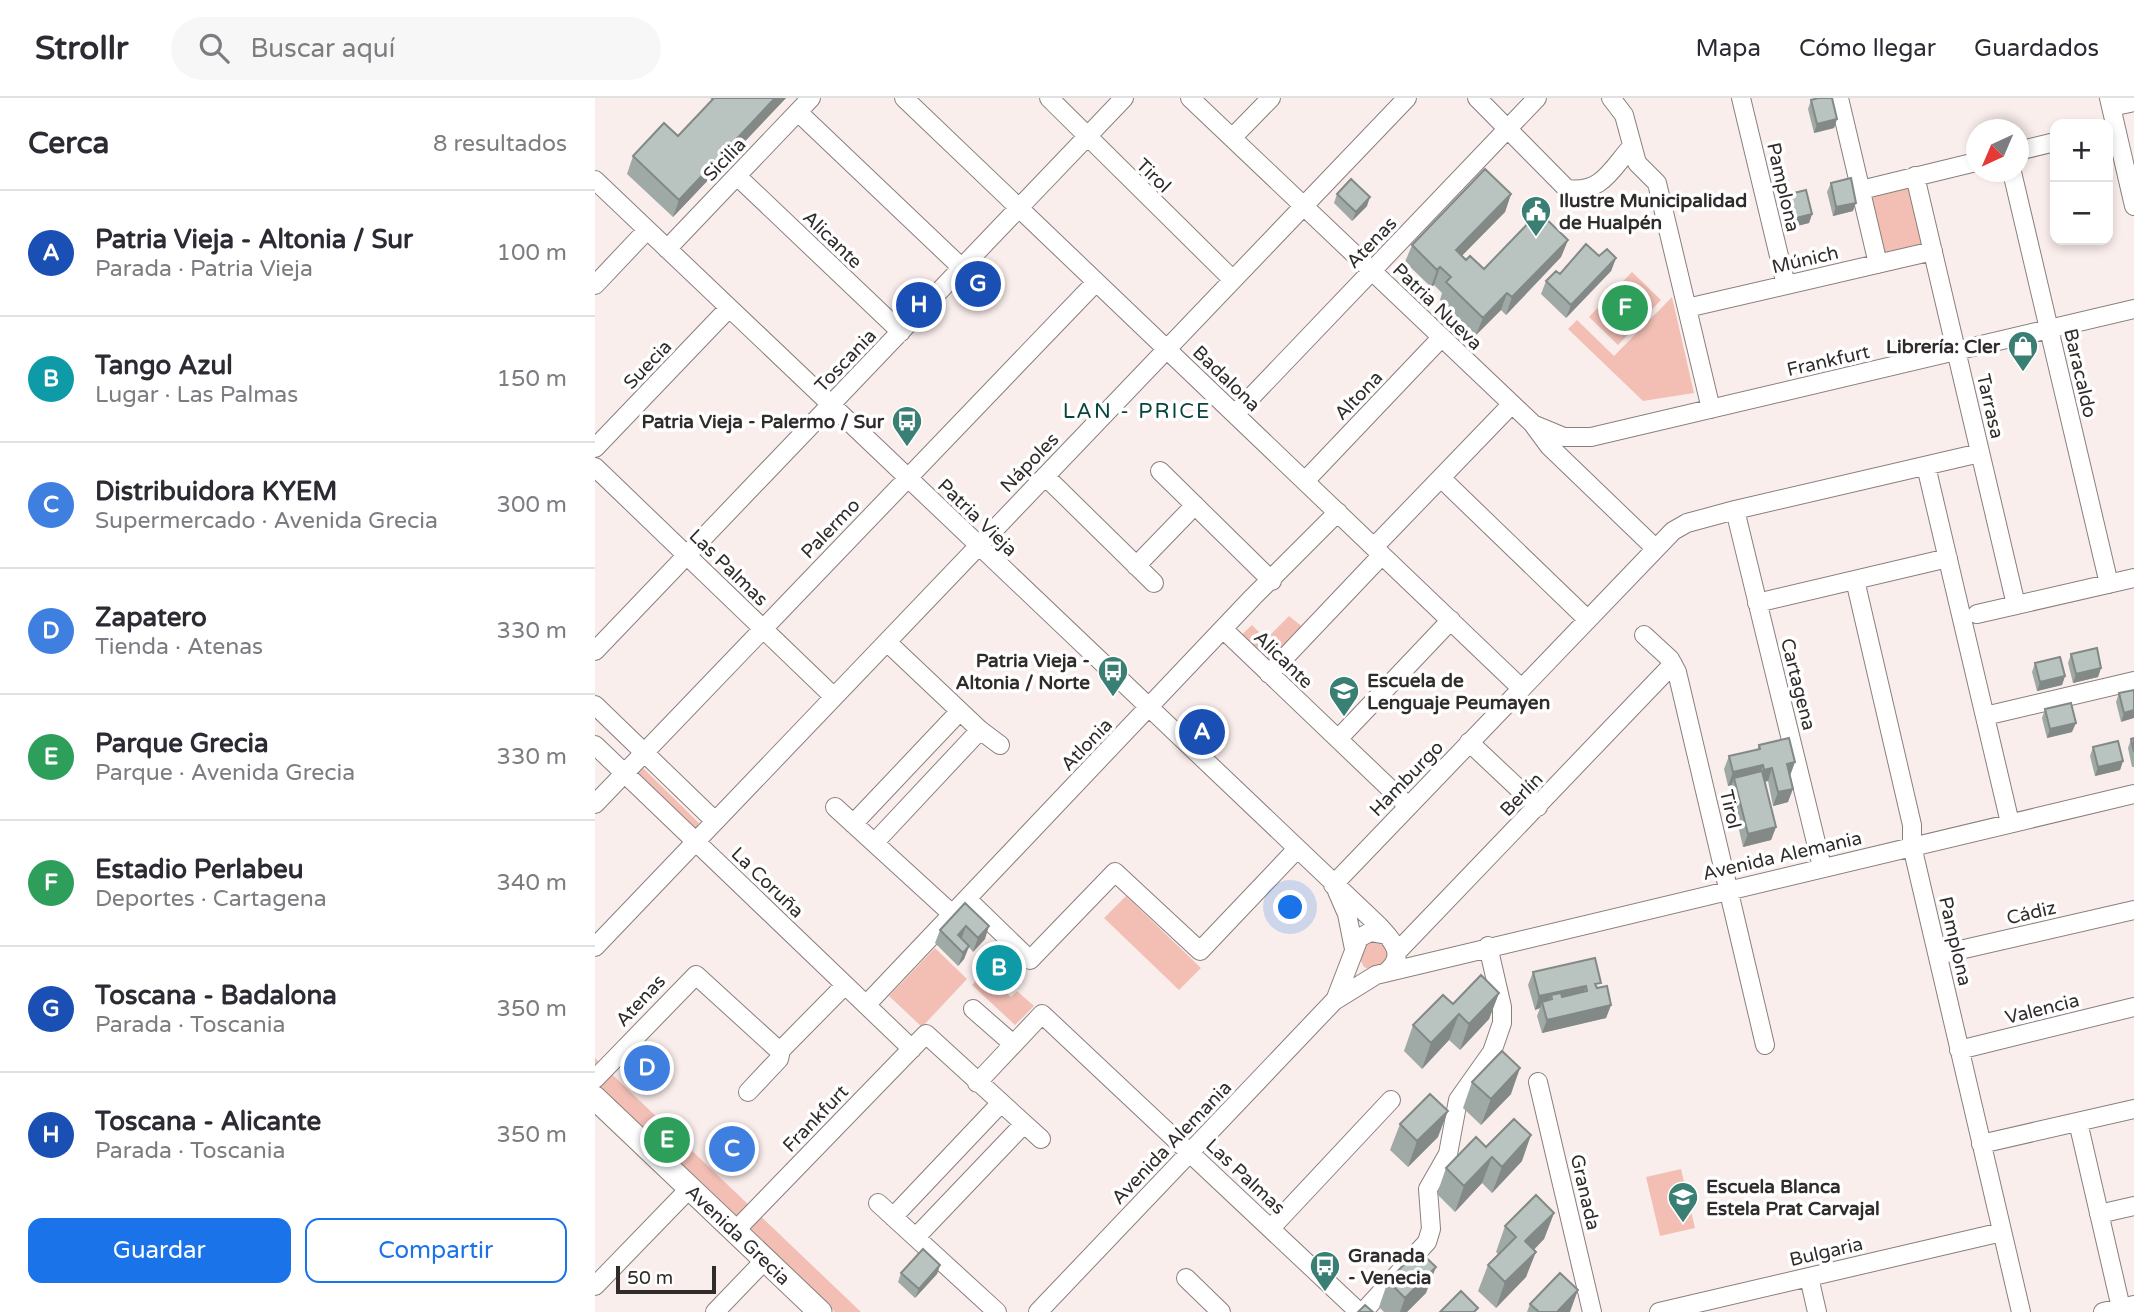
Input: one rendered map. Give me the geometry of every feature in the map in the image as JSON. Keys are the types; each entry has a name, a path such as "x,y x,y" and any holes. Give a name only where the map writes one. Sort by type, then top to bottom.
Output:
{"main road":[{"name":"Avenida Grecia","path":"595,1098 820,1312"}],"street":[{"name":"Sicilia","path":"667,249 811,98"},
{"name":"Badalona","path":"904,98 1521,688"},
{"name":"Tirol","path":"1049,98 1233,280"},
{"name":"Toscania","path":"595,651 1124,98"},
{"name":"Patria Nueva","path":"1190,98 1532,424 1549,446 1655,548"},
{"path":"1232,138 1271,98"},
{"name":"Nápoles","path":"595,947 1407,98"},
{"path":"1477,98 1567,189 1586,191 1596,186 1632,146"},
{"name":"Atenas","path":"1235,414 1537,98"},
{"name":"Pamplona","path":"1741,98 1786,285"},
{"path":"1839,98 1878,264"},
{"path":"1615,99 1624,115 1637,163 1657,183 1711,409"},
{"path":"2110,103 2134,102"},
{"path":"798,112 962,268"},
{"path":"2113,132 2134,206"},
{"path":"2029,148 2050,143"},
{"path":"1861,190 1966,164"},
{"name":"Alicante","path":"737,176 901,332"},
{"name":"Tarrasa","path":"1915,176 2016,605"},
{"name":"Patria Vieja","path":"595,180 1387,935"},
{"name":"Baracaldo","path":"2014,182 2109,584"},
{"path":"595,285 647,230"},
{"name":"Múnich","path":"1687,308 1933,251"},
{"name":"Palermo","path":"595,804 1096,282"},
{"name":"Suecia","path":"595,448 729,308"},
{"name":"Frankfurt","path":"1532,424 1553,434 1582,438 2134,309"},
{"name":"Altona","path":"1305,481 1441,338"},
{"path":"1269,674 1441,478 1511,405"},
{"path":"1655,548 1681,526 1735,510 1980,453"},
{"path":"1926,466 2010,823"},
{"name":"Las Palmas","path":"595,467 834,697"},
{"path":"1160,471 1272,581"},
{"path":"1045,476 1154,583"},
{"path":"1441,478 1587,619"},
{"path":"1136,566 1195,505"},
{"name":"Cartagena","path":"1735,510 1822,867"},
{"name":"Atlonia","path":"866,1005 1223,629 1338,512"},
{"name":"Hamburgo","path":"1333,885 1655,548"},
{"path":"1757,603 1948,558"},
{"path":"1977,614 2134,578"},
{"name":"Pamplona","path":"1855,580 1912,825 1912,846 2021,1312"},
{"path":"1338,739 1451,620"},
{"name":"Alicante","path":"1223,629 1408,806"},
{"path":"1644,635 1673,664"},
{"path":"887,642 1000,745"},
{"name":"Tirol","path":"1673,664 1765,1045"},
{"name":"Berlín","path":"1397,952 1673,664"},
{"path":"1985,716 2134,681"},
{"path":"595,705 715,821"},
{"path":"853,824 960,711"},
{"path":"876,841 981,730"},
{"path":"1469,742 1538,807"},
{"name":"La Coruña","path":"595,746 912,1049"},
{"name":"Avenida Alemania","path":"1381,974 1422,967 1488,946 2134,794"},
{"path":"835,807 876,841 952,915"},
{"path":"967,899 1030,960 1115,872 1200,951 1296,850"},
{"name":"Patria Vieja","path":"1333,885 1347,914 1354,952"},
{"name":"Cádiz","path":"1938,956 2134,910"},
{"path":"1381,974 1363,971 1354,952 1366,934 1387,935 1397,952"},
{"path":"1361,1312 1427,1242 1430,1229 1428,1189 1448,1154 1458,1100 1496,1043 1503,1013 1488,946"},
{"name":"Avenida Alemania","path":"1334,1001 1354,952"},
{"name":"Avenida Alemania","path":"1038,1312 1334,1001 1395,964 1397,952 1441,959"},
{"name":"Atenas","path":"595,1079 690,978 696,975 775,1047 781,1049"},
{"path":"748,1092 779,1059 781,1049 845,985"},
{"name":"Valencia","path":"1959,1049 2134,1007"},
{"path":"973,1009 1013,1044 977,1083 1041,1139"},
{"name":"Las Palmas","path":"1013,1044 1042,1014 1177,1143 1191,1151 1361,1312"},
{"name":"Frankfurt","path":"735,1231 926,1034 977,1083"},
{"name":"Granada","path":"1538,1082 1592,1312"},
{"path":"1271,1228 1391,1100"},
{"path":"893,1217 1000,1104"},
{"path":"1981,1143 2134,1109"},
{"path":"2078,1122 2099,1214 2128,1306 2103,1312"},
{"path":"917,1236 1023,1125"},
{"path":"595,1286 689,1188"},
{"path":"878,1203 997,1312"},
{"path":"2099,1214 2134,1206"},
{"name":"Bulgaria","path":"1659,1312 1716,1306 1809,1277 2002,1232"},
{"path":"715,1312 765,1260"},
{"path":"1809,1277 1817,1312"},
{"path":"1186,1278 1221,1312"}],"shaded area":[{"path":"1909,185 1925,239 1922,245 1881,254 1868,193"},
{"path":"1632,272 1661,300 1618,345 1589,317"},
{"path":"1672,297 1694,393 1643,401 1568,329 1577,320 1614,356"},
{"path":"1289,616 1304,628 1269,666 1236,640 1252,625 1266,639"},
{"path":"642,767 699,823 694,831 634,776"},
{"path":"1126,896 1201,968 1179,990 1104,918"},
{"path":"1365,940 1387,942 1391,960 1371,970 1364,967 1359,957"},
{"path":"935,948 967,979 922,1027 889,996"},
{"path":"984,972 1011,997 1017,991 1034,1006 1015,1025 972,985"},
{"path":"595,1058 861,1312 835,1312 595,1085"},
{"path":"1681,1169 1695,1228 1660,1236 1646,1177"}],"building":[{"path":"714,98 775,98 679,200 633,156 664,123 678,136"},
{"path":"1832,98 1837,119 1817,124 1811,100"},
{"path":"1485,169 1511,194 1456,250 1466,260 1470,256 1484,269 1539,212 1568,240 1512,297 1507,293 1483,318 1446,282 1451,277 1440,267 1437,270 1412,245"},
{"path":"1851,178 1856,203 1836,207 1831,183"},
{"path":"1351,179 1370,197 1356,212 1337,194"},
{"path":"1806,190 1812,214 1792,219 1786,195"},
{"path":"1586,244 1599,256 1607,249 1616,258 1571,305 1546,281 1556,271 1560,274"},
{"path":"2097,648 2101,668 2076,674 2071,654"},
{"path":"2060,657 2065,676 2040,682 2035,663"},
{"path":"2134,690 2134,710 2124,713 2119,693"},
{"path":"2071,703 2076,723 2050,729 2045,709"},
{"path":"1789,738 1795,762 1787,764 1793,789 1778,792 1772,768 1764,770 1763,765 1733,772 1729,756 1760,749 1759,745"},
{"path":"2118,741 2123,761 2098,767 2093,747"},
{"path":"1762,771 1776,827 1748,834 1734,778"},
{"path":"965,903 989,926 978,938 966,926 958,935 969,946 963,953 940,930"},
{"path":"1001,946 1019,963 1010,973 1001,965 995,970 986,962"},
{"path":"1595,958 1601,983 1595,984 1597,988 1607,986 1611,1005 1547,1020 1542,1002 1552,999 1551,995 1561,993 1562,997 1587,991 1586,986 1539,996 1533,972"},
{"path":"1481,975 1499,993 1469,1024 1459,1014 1431,1043 1413,1025 1443,995 1453,1004"},
{"path":"1502,1051 1520,1068 1491,1099 1472,1082"},
{"path":"1430,1094 1448,1111 1417,1141 1400,1124"},
{"path":"1514,1119 1531,1135 1502,1167 1492,1157 1464,1186 1446,1168 1476,1137 1486,1147"},
{"path":"1536,1195 1554,1213 1525,1241 1536,1252 1505,1282 1488,1265 1516,1237 1505,1226"},
{"path":"923,1249 940,1265 919,1289 901,1273"},
{"path":"1418,1250 1436,1267 1405,1298 1388,1281"},
{"path":"1560,1273 1578,1290 1557,1312 1539,1312 1530,1304"},
{"path":"1461,1291 1478,1308 1474,1312 1440,1312"},
{"path":"1365,1305 1373,1312 1358,1312"}],"place":[{"name":"Ilustre Municipalidad de Hualpén","path":"1536,238"},
{"name":"Toscana - Badalona","path":"978,284"},
{"name":"Toscana - Alicante","path":"919,305"},
{"name":"Estadio Perlabeu","path":"1625,308"},
{"name":"Librería: Cler","path":"2023,373"},
{"name":"Patria Vieja - Palermo / Sur","path":"907,448"},
{"name":"Patria Vieja - Altonia / Norte","path":"1113,698"},
{"name":"Escuela de Lenguaje Peumayen","path":"1344,718"},
{"name":"Patria Vieja - Altonia / Sur","path":"1202,732"},
{"name":"Tango Azul","path":"999,968"},
{"name":"Zapatero","path":"647,1068"},
{"name":"Parque Grecia","path":"667,1140"},
{"name":"Distribuidora KYEM","path":"732,1149"},
{"name":"Escuela Blanca Estela Prat Carvajal","path":"1683,1224"},
{"name":"Granada - Venecia","path":"1325,1293"}],"district":[{"name":"LAN - PRICE","path":"1137,411"}]}
